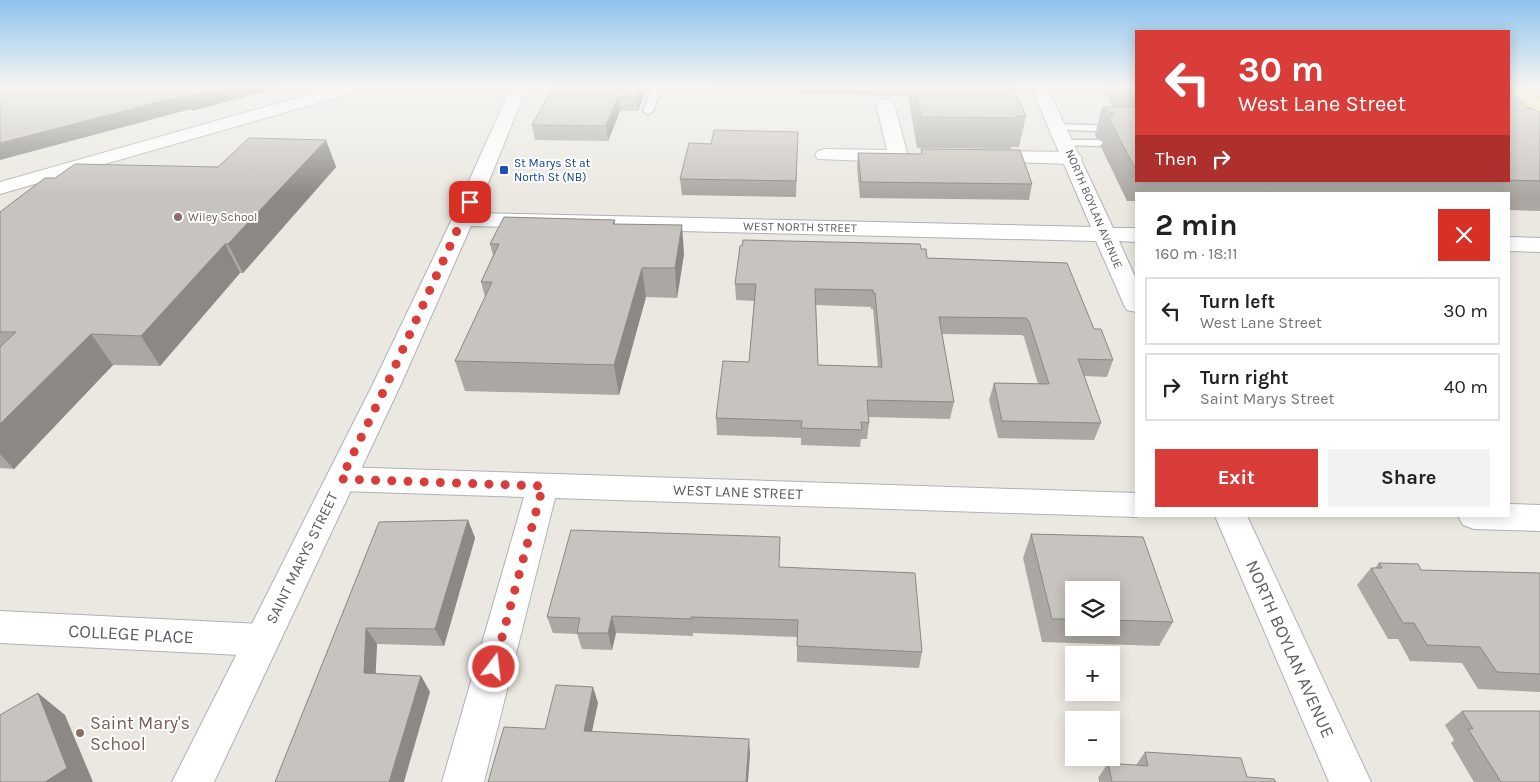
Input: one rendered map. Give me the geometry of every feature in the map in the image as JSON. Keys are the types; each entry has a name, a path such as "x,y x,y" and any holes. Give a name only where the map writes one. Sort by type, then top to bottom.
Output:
{"street":[{"path":"0,188 226,123"},
{"name":"SAINT MARYS STREET","path":"193,782 387,384 463,219 504,123"},
{"path":"825,155 907,156 893,123"},
{"name":"NORTH BOYLAN AVENUE","path":"1056,123 1135,303"},
{"path":"964,157 1065,143"},
{"name":"WEST NORTH STREET","path":"463,219 1135,235"},
{"path":"1510,244 1540,245"},
{"name":"WEST LANE STREET","path":"341,479 1135,505"},
{"path":"463,782 543,486"},
{"name":"NORTH BOYLAN AVENUE","path":"1231,517 1350,782"},
{"path":"1507,517 1540,518"},
{"name":"COLLEGE PLACE","path":"0,627 262,640"}],"lane":[{"path":"1065,143 1135,130"},
{"path":"1065,143 1099,144"}],"building":[{"path":"0,123 76,123 0,143"},
{"path":"533,123 607,123 606,126 532,125"},
{"path":"1111,123 1135,123 1135,168"},
{"path":"1510,123 1540,123 1540,181 1510,180"},
{"path":"714,130 798,132 796,181 680,179 689,143 711,144"},
{"path":"249,138 326,140 228,244 225,244 141,336 91,334 0,424 0,347 16,332 0,332 0,212 45,178 55,178 75,164 218,167"},
{"path":"921,149 1020,150 1032,184 861,182 858,153 922,154"},
{"path":"504,217 615,220 613,224 682,225 675,268 642,268 614,365 455,361 492,282 481,282 499,244 490,244"},
{"path":"743,240 920,244 921,249 926,249 927,258 1067,263 1094,329 1101,329 1113,360 1078,359 1101,423 1002,421 994,383 1049,384 1029,321 1026,318 939,317 954,402 867,400 869,423 861,422 862,430 801,428 802,421 716,418 723,361 749,362 756,284 735,284 740,246 742,246","holes":["815,289 873,290 873,293 875,293 882,367 818,365"]},
{"path":"468,520 435,629 366,628 364,673 421,676 389,782 275,782 379,522"},
{"path":"571,530 780,537 779,567 915,573 922,652 797,646 798,620 612,616 608,633 577,633 580,618 547,617"},
{"path":"1031,534 1143,537 1173,622 1120,620 1120,581 1065,581 1065,619 1052,619"},
{"path":"1379,563 1418,564 1421,570 1540,573 1540,674 1497,672 1480,647 1427,645 1414,623 1403,623 1371,568 1382,568"},
{"path":"556,685 593,687 584,731 749,739 746,782 488,782 504,727 545,729"},
{"path":"38,693 67,768 45,782 0,782 0,715"},
{"path":"1462,711 1540,711 1540,782 1501,782 1468,729 1473,729"},
{"path":"1145,752 1241,758 1247,777 1274,779 1276,782 1112,782 1109,766 1120,766 1120,764 1148,766"}],"place":[{"name":"St Marys St at North St (NB)","path":"504,170"},
{"name":"Wiley School","path":"178,217"},
{"name":"Saint Mary's School","path":"80,733"}],"route":[{"path":"470,202 449,251 341,479 543,486 494,667"}]}
